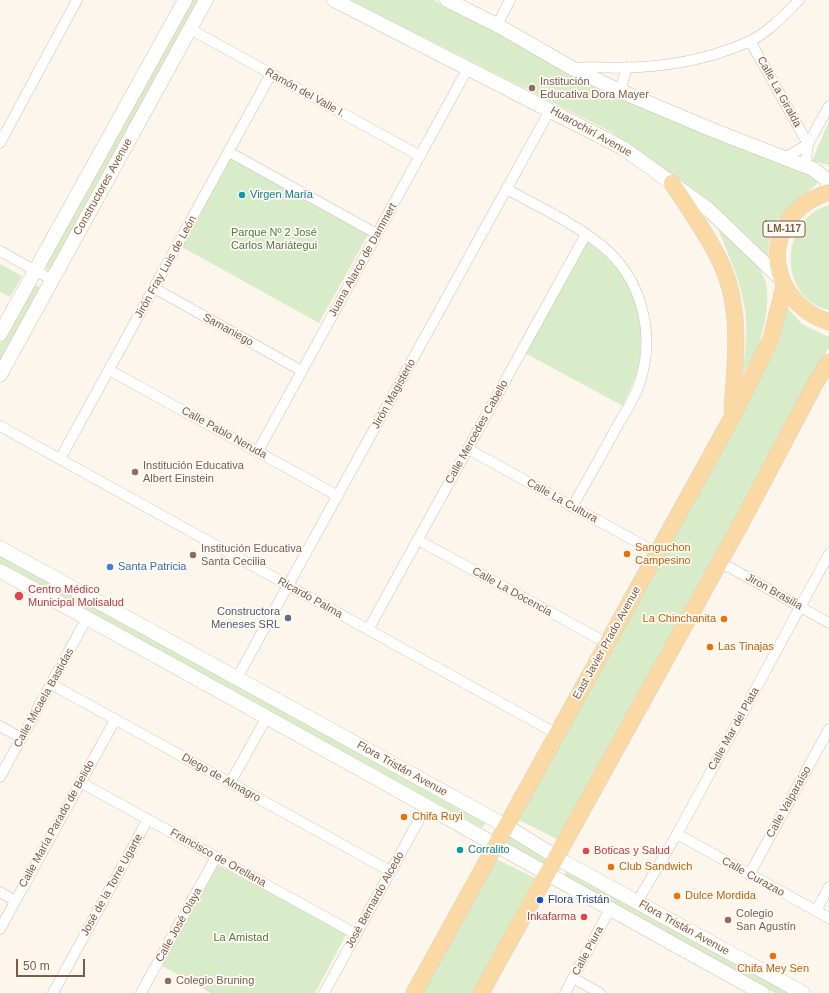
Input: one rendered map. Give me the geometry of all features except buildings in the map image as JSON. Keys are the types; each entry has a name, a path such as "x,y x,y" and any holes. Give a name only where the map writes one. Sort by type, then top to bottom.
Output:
{"main road":[{"path":"672,183 717,254 729,286 736,323 736,359 731,419"},
{"name":"LM-117","path":"829,192 815,197 802,206 790,218 778,247 778,263 782,282 792,299 804,311 829,322"},
{"name":"East Javier Prado Avenue","path":"414,993 731,419 771,339 782,282"},
{"path":"481,993 719,564 816,382 829,362"},
{"path":"793,427 809,403 829,383"}],"street":[{"path":"0,143 77,0"},
{"name":"Constructores Avenue","path":"0,334 185,0"},
{"name":"Constructores Avenue","path":"0,375 206,0"},
{"name":"Huarochirí Avenue","path":"334,0 623,148 709,210 733,231 782,282"},
{"path":"447,0 496,25 572,68 620,91 715,132 805,166 821,174 827,180 829,188"},
{"path":"496,25 510,0"},
{"path":"572,68 591,66 639,68 691,62 750,41 778,22 799,0"},
{"name":"Ramón del Valle I.","path":"190,29 420,156"},
{"name":"Calle La Giralda","path":"750,41 808,144"},
{"path":"620,91 627,67"},
{"name":"Juana Alarco de Dammert","path":"258,451 468,68"},
{"name":"Jirón Fray Luis de León","path":"60,460 271,74"},
{"path":"805,166 808,144 829,106"},
{"name":"Jirón Magisterio","path":"237,678 550,110"},
{"path":"785,158 808,144"},
{"path":"229,152 377,234"},
{"path":"507,189 586,234 614,258 626,273 638,293 646,324 646,348 643,373 636,393 572,507"},
{"name":"Calle Mercedes Cabello","path":"368,630 586,234"},
{"path":"0,251 52,280"},
{"name":"Samaniego","path":"154,288 302,371"},
{"name":"Calle Pablo Neruda","path":"109,370 338,496"},
{"name":"Ricardo Palma","path":"0,426 556,734"},
{"name":"Calle La Cultura","path":"468,449 656,553"},
{"name":"Calle La Docencia","path":"418,540 607,643"},
{"name":"Flora Tristán Avenue","path":"0,548 506,826 637,902 803,993"},
{"name":"Calle Mar del Plata","path":"637,902 677,834 829,554"},
{"name":"Jiron Brasilia","path":"719,564 731,568 829,623"},
{"name":"Flora Tristán Avenue","path":"0,571 267,717 495,846 762,993"},
{"name":"Calle Micaela Bastidas","path":"0,777 87,618"},
{"name":"Diego de Almagro","path":"51,684 390,871"},
{"path":"230,783 267,717"},
{"name":"Calle María Parado de Belido","path":"0,929 115,720"},
{"path":"0,726 21,738"},
{"name":"Calle Valparaíso","path":"749,875 829,728"},
{"name":"Francisco de Orellana","path":"80,782 356,934"},
{"name":"José Bernardo Alcedo","path":"324,993 426,807"},
{"name":"José de la Torre Ugarte","path":"53,993 148,819"},
{"name":"Calle Curazao","path":"677,834 829,918"},
{"name":"Calle José Olaya","path":"141,993 216,857"},
{"path":"816,911 829,887"},
{"path":"0,892 15,901"},
{"name":"Calle Piura","path":"565,993 610,909"},
{"path":"573,978 600,993"}],"green space":[{"path":"191,0 201,0 53,268 47,270 45,265"},
{"path":"350,0 434,0 675,118 809,173 819,182 775,222 769,242 768,260 691,188 611,132"},
{"path":"829,121 829,165 812,161"},
{"name":"Parque Nº 2 José Carlos Mariátegui","path":"230,157 369,233 319,323 180,246"},
{"path":"829,205 829,310 812,303 800,291 793,276 791,259 793,242 800,226 812,213"},
{"path":"716,225 755,262 764,277 766,285 766,314 760,342 756,353 743,374 746,337 745,309 735,271"},
{"path":"586,241 606,257 618,270 633,292 639,310 641,333 640,356 634,379 623,406 523,352"},
{"path":"0,264 22,276 10,297 0,292"},
{"path":"33,285 38,286 41,290 0,363 0,344"},
{"path":"787,307 802,324 829,337 829,348 806,384 783,433 559,840 515,818 779,343"},
{"path":"0,549 488,819 482,828 0,564"},
{"path":"504,830 550,855 546,865 502,846"},
{"path":"494,858 535,878 473,993 421,993"},
{"name":"La Amistad","path":"218,865 347,933 315,993 211,993 162,966"},
{"path":"567,870 791,993 775,993 563,878"}],"place":[{"name":"Institución Educativa Dora Mayer","path":"532,88"},
{"name":"Virgen María","path":"242,195"},
{"name":"Institución Educativa Albert Einstein","path":"135,472"},
{"name":"Sanguchon Campesino","path":"627,554"},
{"name":"Institución Educativa Santa Cecilia","path":"193,555"},
{"name":"Santa Patricia","path":"110,567"},
{"name":"Centro Médico Municipal Molisalud","path":"19,596"},
{"name":"Constructora Meneses SRL","path":"288,618"},
{"name":"La Chinchanita","path":"724,619"},
{"name":"Las Tinajas","path":"710,647"},
{"name":"Chifa Ruyi","path":"404,817"},
{"name":"Corralito","path":"460,850"},
{"name":"Boticas y Salud","path":"586,851"},
{"name":"Club Sandwich","path":"611,867"},
{"name":"Dulce Mordida","path":"677,896"},
{"name":"Flora Tristán","path":"540,900"},
{"name":"Inkafarma","path":"584,917"},
{"name":"Colegio San Agustín","path":"728,920"},
{"name":"Chifa Mey Sen","path":"773,956"},
{"name":"Colegio Bruning","path":"168,981"}]}
